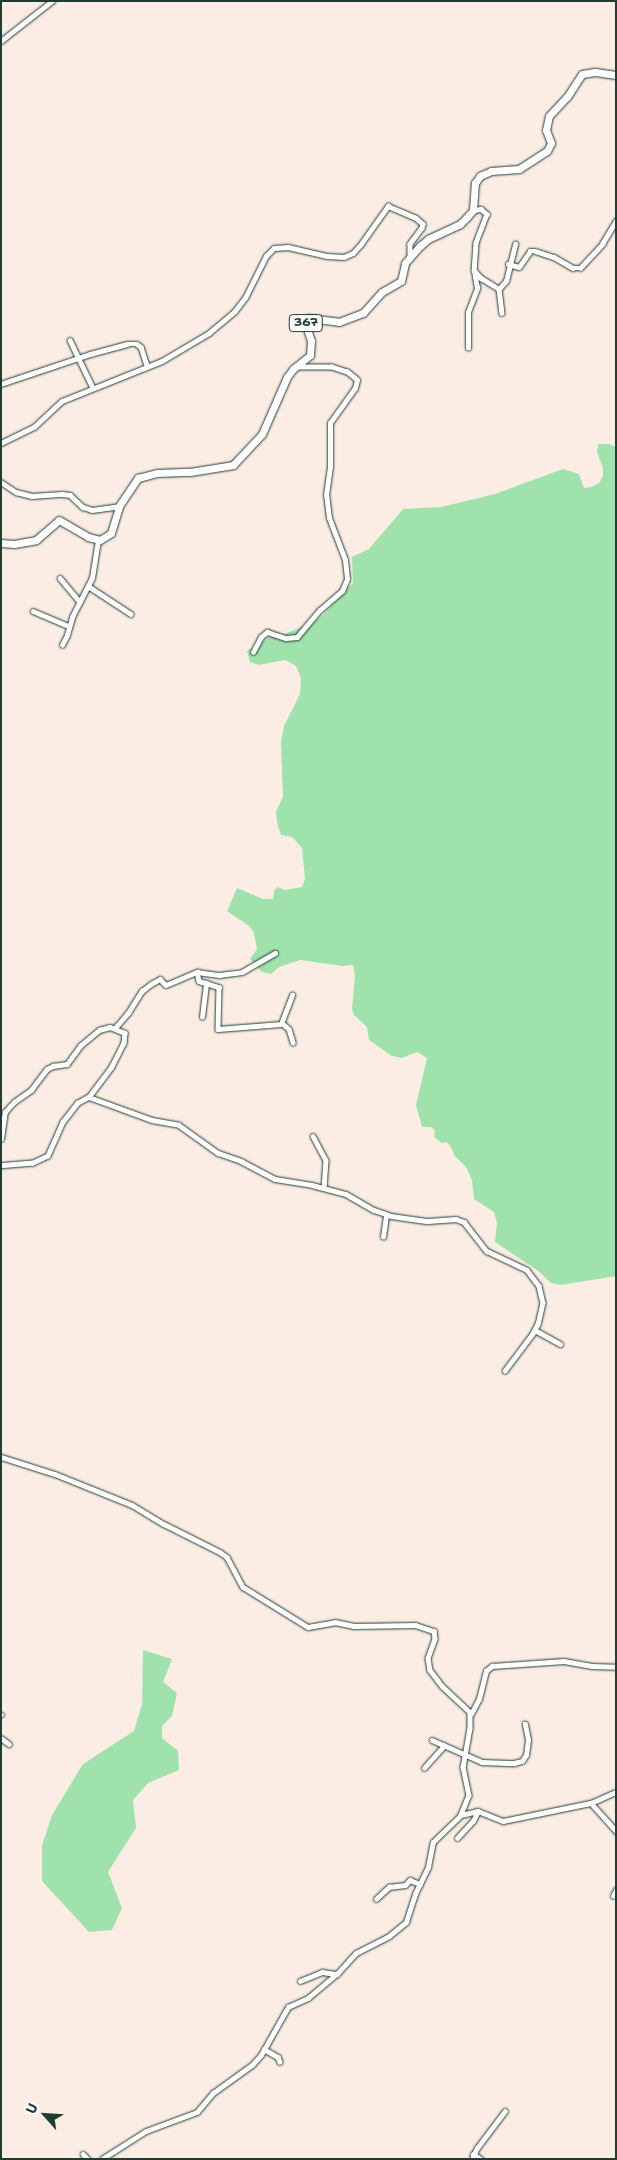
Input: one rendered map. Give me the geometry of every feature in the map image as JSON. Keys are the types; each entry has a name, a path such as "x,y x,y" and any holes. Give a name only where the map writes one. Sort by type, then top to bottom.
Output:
{"main road":[{"path":"473,210 475,183 480,176 491,170 519,169 549,149 551,143 546,126 549,116 567,97 582,74 595,72 616,76"},
{"name":"367","path":"98,541 111,533 119,506 133,483 144,476 190,472 233,465 265,430 288,377 296,367 308,358 311,351 311,341 306,326 308,318 339,322 360,315 382,292 401,281 405,263 428,239 460,224 473,210"},
{"path":"1,543 14,544 36,540 59,520 98,541"}],"street":[{"path":"1,42 52,1"},
{"path":"1,443 34,427 62,401 179,353 234,312 254,284 266,256 274,248 288,247 327,256 344,257 353,253 361,244 388,206 416,218 423,224 410,244 410,256"},
{"path":"468,348 468,312 477,288 474,270 476,242 487,214 481,209 473,210"},
{"path":"508,264 519,267 530,252 535,251 554,257 574,268 580,268 602,244 616,221"},
{"path":"498,289 506,281 508,264 515,244"},
{"path":"474,270 481,278 498,289 502,313"},
{"path":"70,340 93,388"},
{"path":"1,384 118,346 134,344 142,348 147,366"},
{"path":"253,652 261,637 267,632 289,638 297,637 320,610 342,591 347,579 345,560 327,511 326,495 330,467 330,423 355,388 357,380 347,372 332,367 296,367"},
{"path":"1,482 16,492 32,496 62,494 70,496 83,507 92,510 119,506"},
{"path":"62,645 67,635 68,626 94,572 98,541"},
{"path":"60,578 80,602"},
{"path":"88,586 131,614"},
{"path":"33,611 68,626"},
{"path":"115,1028 128,1013 142,991 160,979 166,985 197,972 219,975 242,972 274,953"},
{"path":"197,972 200,980 220,987 218,1029 282,1024 289,1029 293,1042"},
{"path":"202,1017 206,983"},
{"path":"282,1024 292,995"},
{"path":"1,1139 5,1112 14,1102 31,1090 42,1074 53,1066 68,1063 80,1046 99,1030 115,1028 125,1033 124,1043 112,1067 89,1097 78,1103 63,1122 45,1158 29,1164 1,1166"},
{"path":"89,1097 152,1120 179,1125 218,1153 241,1161 274,1179 324,1187 352,1196 386,1215 428,1221 459,1220 467,1225 487,1251 527,1270 536,1280 542,1298 542,1308 535,1330 505,1371"},
{"path":"313,1136 326,1160 324,1187"},
{"path":"383,1237 386,1215"},
{"path":"535,1330 560,1344"},
{"path":"1,1457 55,1474 132,1505 164,1524 220,1552 227,1557 245,1588 308,1627 335,1622 354,1626 415,1625 433,1630 436,1636 428,1658 430,1670 446,1690 468,1709 471,1716"},
{"path":"462,1815 468,1795 463,1770 464,1756 471,1716 477,1703 486,1671 492,1666 564,1661 592,1666 616,1667"},
{"path":"432,1740 464,1756 487,1763 522,1761 528,1743 525,1724"},
{"path":"1,1738 9,1744"},
{"path":"424,1768 444,1746"},
{"path":"102,2159 110,2157 146,2131 197,2112 213,2093 252,2065 264,2049 288,2008 308,1998 337,1974 356,1953 389,1936 406,1922 428,1867 433,1842 462,1815 478,1811 503,1821 591,1803 616,1792"},
{"path":"591,1803 616,1831"},
{"path":"457,1838 473,1821 478,1811"},
{"path":"376,1899 389,1887 405,1885 410,1880 420,1884"},
{"path":"613,1896 616,1890"},
{"path":"300,1981 322,1972 337,1974"},
{"path":"264,2049 278,2057 280,2062"},
{"path":"481,2159 472,2156 505,2111"},
{"path":"83,2154 88,2159"}],"green space":[{"path":"598,444 609,444 616,447 616,1276 561,1285 551,1283 537,1270 495,1242 497,1223 494,1212 474,1199 472,1180 466,1167 454,1155 447,1142 442,1143 434,1137 435,1130 431,1127 422,1127 416,1105 427,1058 417,1052 402,1058 392,1056 369,1040 367,1027 354,1015 352,1009 355,975 353,965 343,966 300,960 279,967 271,974 262,972 250,959 257,949 254,933 249,926 227,911 237,888 263,899 273,899 274,890 278,887 285,890 302,887 305,879 302,848 292,837 281,835 276,811 283,797 281,742 284,726 300,694 301,678 296,666 285,660 259,665 250,662 247,651 272,636 285,634 303,626 308,627 323,615 353,583 352,557 369,549 403,509 441,507 495,494 563,469 579,474 584,488 592,487 599,483 603,476 603,468 597,452"},
{"path":"143,1650 172,1659 163,1682 177,1693 172,1716 162,1726 162,1738 178,1751 179,1770 148,1783 133,1800 136,1828 108,1872 122,1908 112,1930 89,1932 42,1881 42,1846 52,1815 83,1764 134,1731 142,1704"}]}
